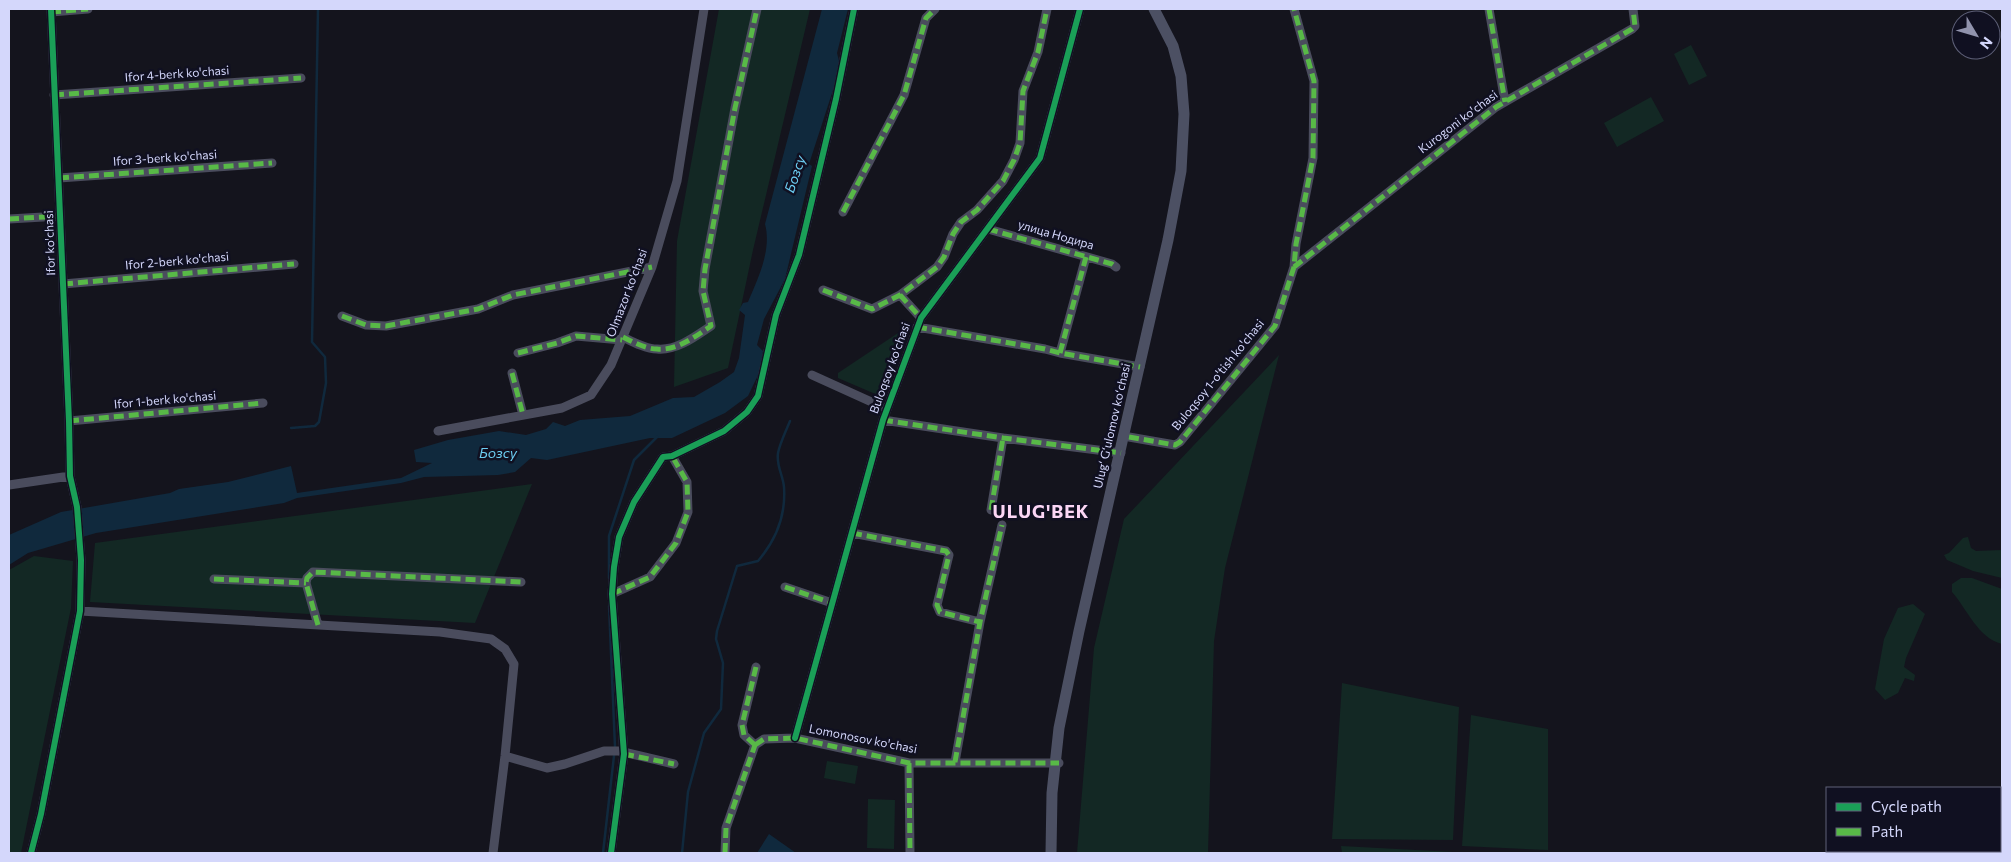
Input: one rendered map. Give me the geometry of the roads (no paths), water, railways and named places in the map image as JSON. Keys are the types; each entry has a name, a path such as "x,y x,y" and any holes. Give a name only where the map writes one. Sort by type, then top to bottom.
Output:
{"main road":[{"name":"Ulugʻ Gʻulomov koʻchasi","path":"1051,853 1061,720 1077,640 1121,452 1178,190 1184,114 1181,76 1173,46 1154,9"},
{"name":"Ulugʻ Gʻulomov koʻchasi","path":"1056,853 1057,762 1084,632 1176,229 1187,153 1186,75 1178,44 1161,9"}],"street":[{"path":"51,10 88,9"},
{"name":"Olmazor ko'chasi","path":"438,431 562,408 590,395 612,365 652,267 677,181 704,9"},
{"path":"518,353 576,336 623,338 657,349 671,347 688,341 711,326 703,291 705,269 735,108 757,9"},
{"path":"611,853 621,753 612,594 619,538 634,502 664,457 672,456 724,431 747,412 758,396 776,315 799,255 836,99 854,9"},
{"path":"843,212 904,95 926,18 935,9"},
{"path":"823,290 872,309 900,295 937,268 944,257 953,234 961,222 993,194 1003,181 1014,160 1020,142 1023,91 1038,52 1047,9"},
{"name":"Buloqsoy ko'chasi","path":"795,738 883,420 919,323 1040,158 1080,9"},
{"name":"Buloqsoy 1-o'tish ko'chasi","path":"1129,436 1175,445 1180,442 1272,330 1294,267 1296,244 1313,158 1314,81 1294,9"},
{"path":"1490,9 1505,102"},
{"name":"Kurogoni ko'chasi","path":"1294,267 1505,102 1632,29 1635,26 1633,9"},
{"name":"Ifor ko'chasi","path":"30,853 41,814 80,611 80,548 77,507 70,476 51,10"},
{"name":"Ifor 4-berk ko'chasi","path":"54,95 301,78"},
{"name":"Ifor 3-berk ko'chasi","path":"59,178 272,163"},
{"path":"9,219 60,216"},
{"name":"улица Нодира","path":"988,229 1116,267"},
{"path":"1060,353 1086,257"},
{"name":"Ifor 2-berk ko'chasi","path":"63,284 294,264"},
{"path":"342,316 366,324 386,326 478,308 513,295 652,267"},
{"path":"900,295 919,323 1045,348 1060,353 1140,367"},
{"path":"512,373 523,415"},
{"path":"812,375 887,408"},
{"name":"Ifor 1-berk ko'chasi","path":"69,422 263,403"},
{"path":"883,420 1003,438 1121,452"},
{"path":"991,510 1003,438"},
{"path":"612,594 650,577 676,543 688,512 687,482 672,456"},
{"path":"9,485 70,476"},
{"path":"955,762 980,622 1002,525"},
{"path":"852,533 946,551 948,555 937,605 938,608 940,612 980,622"},
{"path":"318,625 306,582 313,572 521,582"},
{"path":"214,579 306,582"},
{"path":"785,587 832,603"},
{"path":"80,611 440,632 491,639 505,650 514,664 493,853"},
{"path":"726,853 726,828 755,745 744,735 742,725 756,667"},
{"name":"Lomonosov ko'chasi","path":"755,745 764,739 795,738 909,763 1057,762"},
{"path":"505,756 547,768 604,752 621,753 674,764"},
{"path":"909,763 910,853"}],"water":[{"name":"Бозсу","path":"822,9 848,9 837,53 839,61 834,87 809,164 812,166 785,279 764,319 757,345 763,351 760,371 748,396 725,413 672,438 650,438 547,460 531,458 515,472 498,475 424,477 401,483 297,498 284,503 96,533 28,553 9,565 9,535 61,512 170,493 179,489 228,482 291,466 297,493 401,478 432,463 416,462 414,450 448,440 499,431 526,435 546,429 553,422 565,426 580,420 630,416 673,398 694,397 720,382 734,372 739,358 745,315 739,310 743,303 748,302 763,264 767,244 765,224"},
{"path":"769,834 796,853 757,853"}],"waterway":[{"path":"291,428 315,426 319,422 326,383 325,357 312,342 318,9"},
{"path":"682,853 688,792 704,733 721,709 723,663 716,639 717,631 737,566 758,561 775,536 781,517 784,497 778,453 790,421"},
{"path":"609,578 609,536 634,460 657,437"},
{"path":"603,853 615,747 609,606"}],"district":[{"name":"ULUG'BEK","path":"1041,512"}]}
